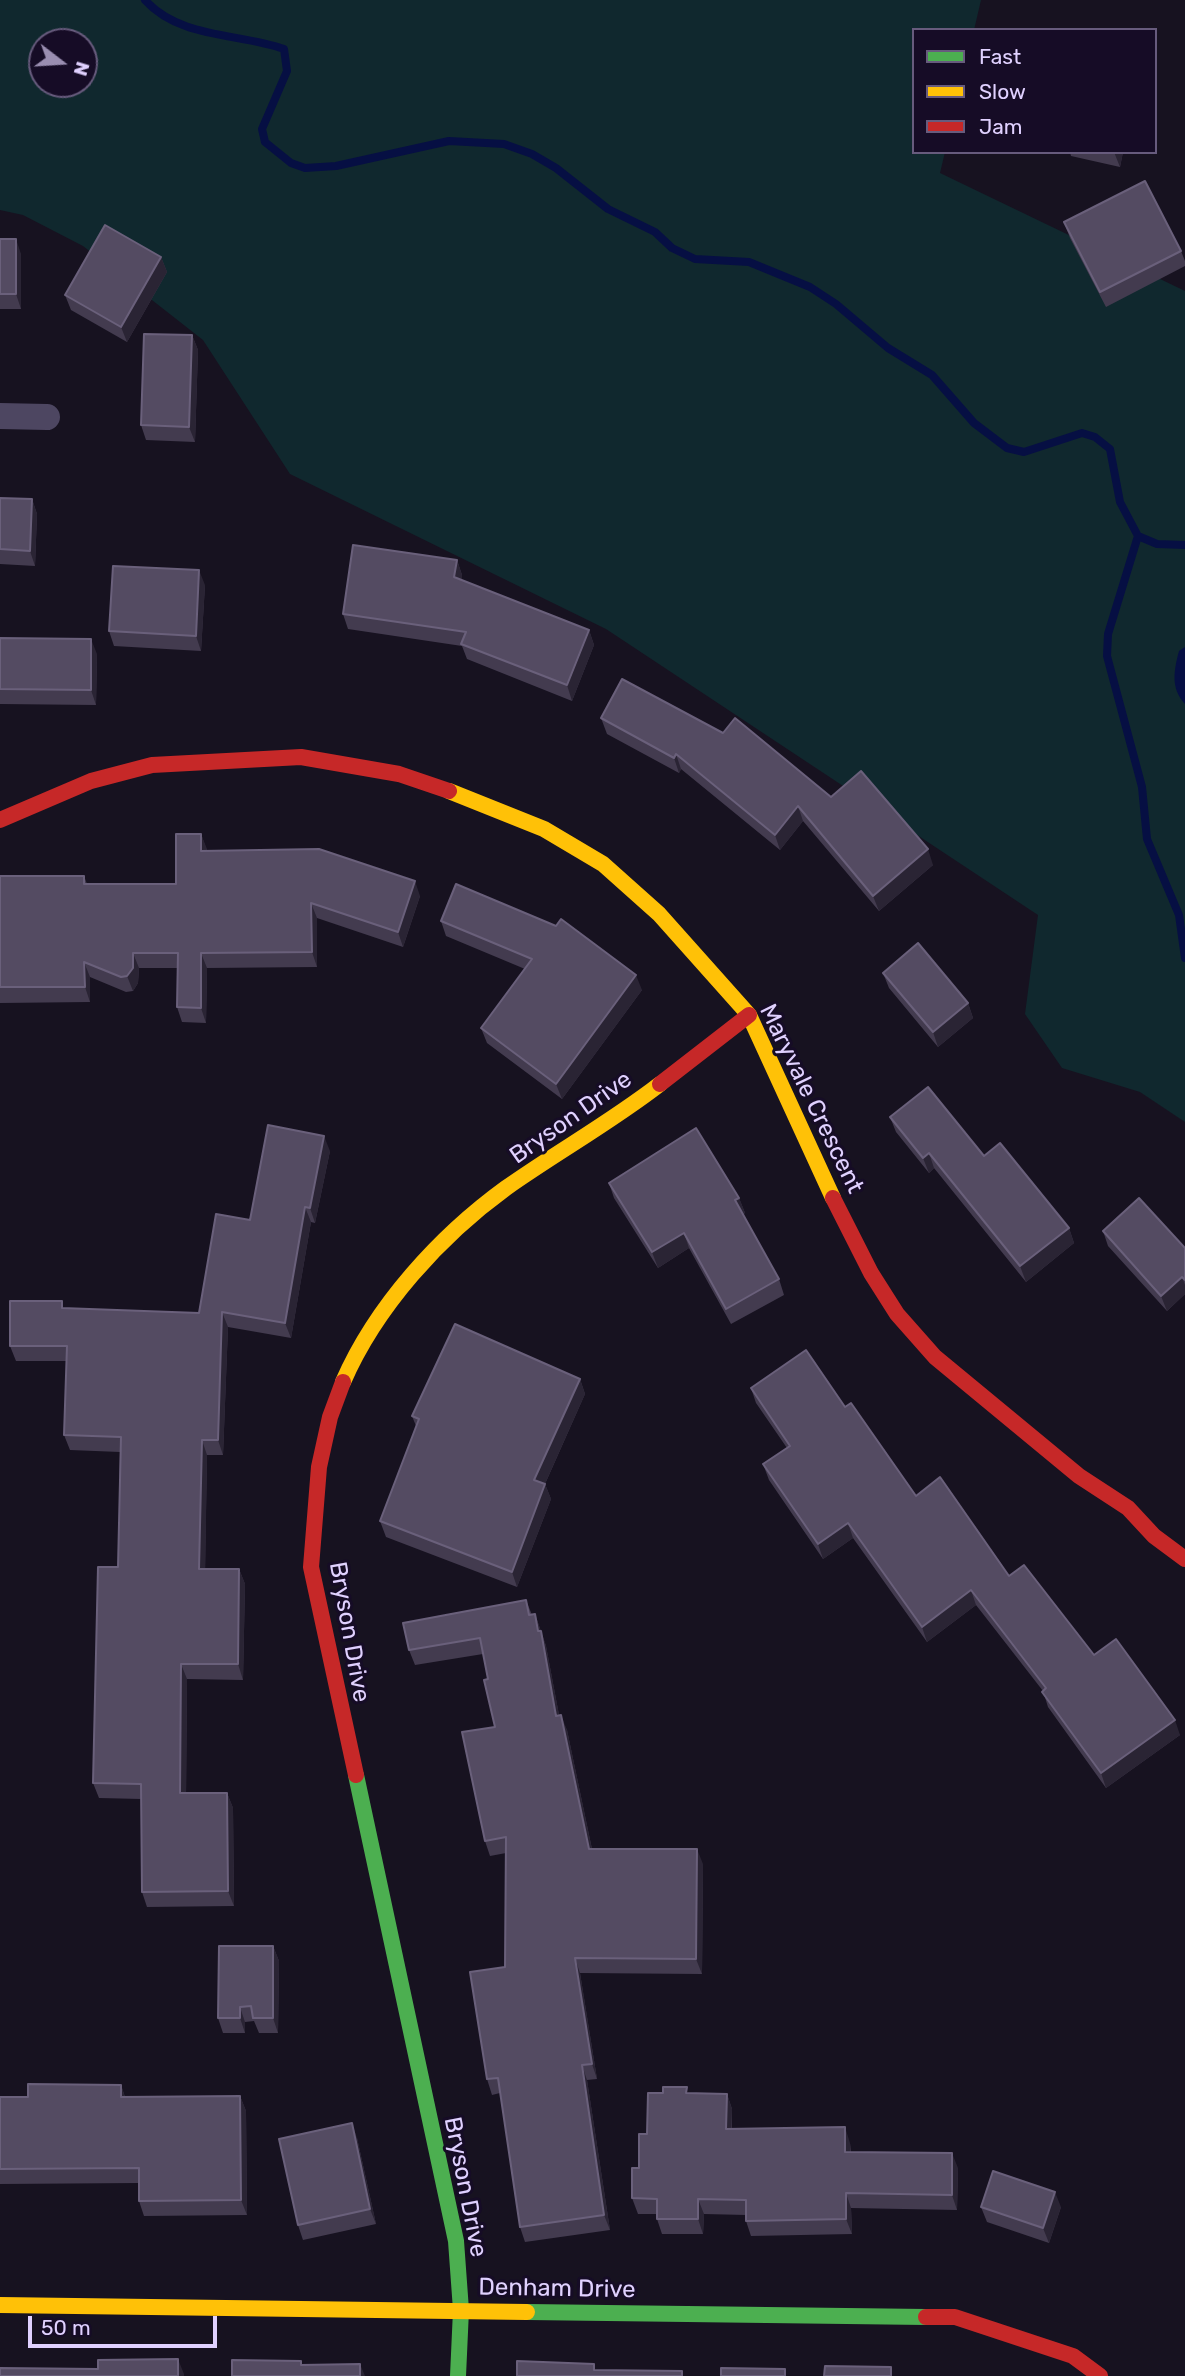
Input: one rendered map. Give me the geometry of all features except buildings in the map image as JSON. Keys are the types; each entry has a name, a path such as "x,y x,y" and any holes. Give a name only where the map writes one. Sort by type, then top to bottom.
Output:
{"street":[{"path":"0,416 47,417"},
{"name":"Maryvale Crescent","path":"0,820 91,781 152,765 301,757 399,774 478,800 544,829 603,864 659,914 749,1015 830,1192 871,1273 897,1314 935,1357 963,1381 1079,1476 1128,1508 1154,1536 1185,1559"},
{"name":"Bryson Drive","path":"458,2376 461,2310 456,2241 311,1567 314,1496 327,1433 346,1372 367,1335 438,1251 490,1200 622,1113 749,1015"},
{"name":"Denham Drive","path":"0,2305 955,2317 1073,2356 1100,2376"}],"green space":[{"path":"0,0 981,0 974,28 912,28 912,154 945,154 940,173 1185,291 1185,1122 1140,1092 1062,1068 1025,1014 1038,915 606,629 290,474 203,340 83,246 23,215 0,210"}],"shaded area":[{"path":"1185,647 1185,704 1177,692 1174,679 1179,651"}],"waterway":[{"path":"145,0 159,13 175,22 284,49 287,71 262,129 265,142 291,163 305,168 336,166 449,141 504,144 532,154 556,168 608,209 655,232 672,248 695,259 749,262 810,287 836,304 888,348 932,375 974,423 1007,448 1024,452 1082,433 1095,437 1110,449 1120,502 1138,536 1108,634 1107,656 1142,787 1147,839 1179,915 1185,958"},
{"path":"1138,536 1157,544 1185,545"}],"traffic: fast":[{"path":"356,1775 456,2241 461,2310 458,2376"},
{"path":"527,2312 926,2317"}],"traffic: slow":[{"path":"449,791 544,829 603,864 659,914 749,1015 833,1198"},
{"path":"343,1382 373,1326 392,1300 434,1250 457,1228 506,1188 660,1084"},
{"path":"0,2305 527,2312"}],"traffic: jam":[{"path":"0,820 91,781 152,765 301,757 399,774 449,791"},
{"path":"660,1084 749,1015"},
{"path":"833,1198 871,1273 897,1314 935,1357 1079,1476 1128,1508 1154,1536 1185,1559"},
{"path":"343,1382 330,1417 319,1467 311,1567 356,1775"},
{"path":"926,2317 955,2317 1073,2356 1100,2376"}]}
